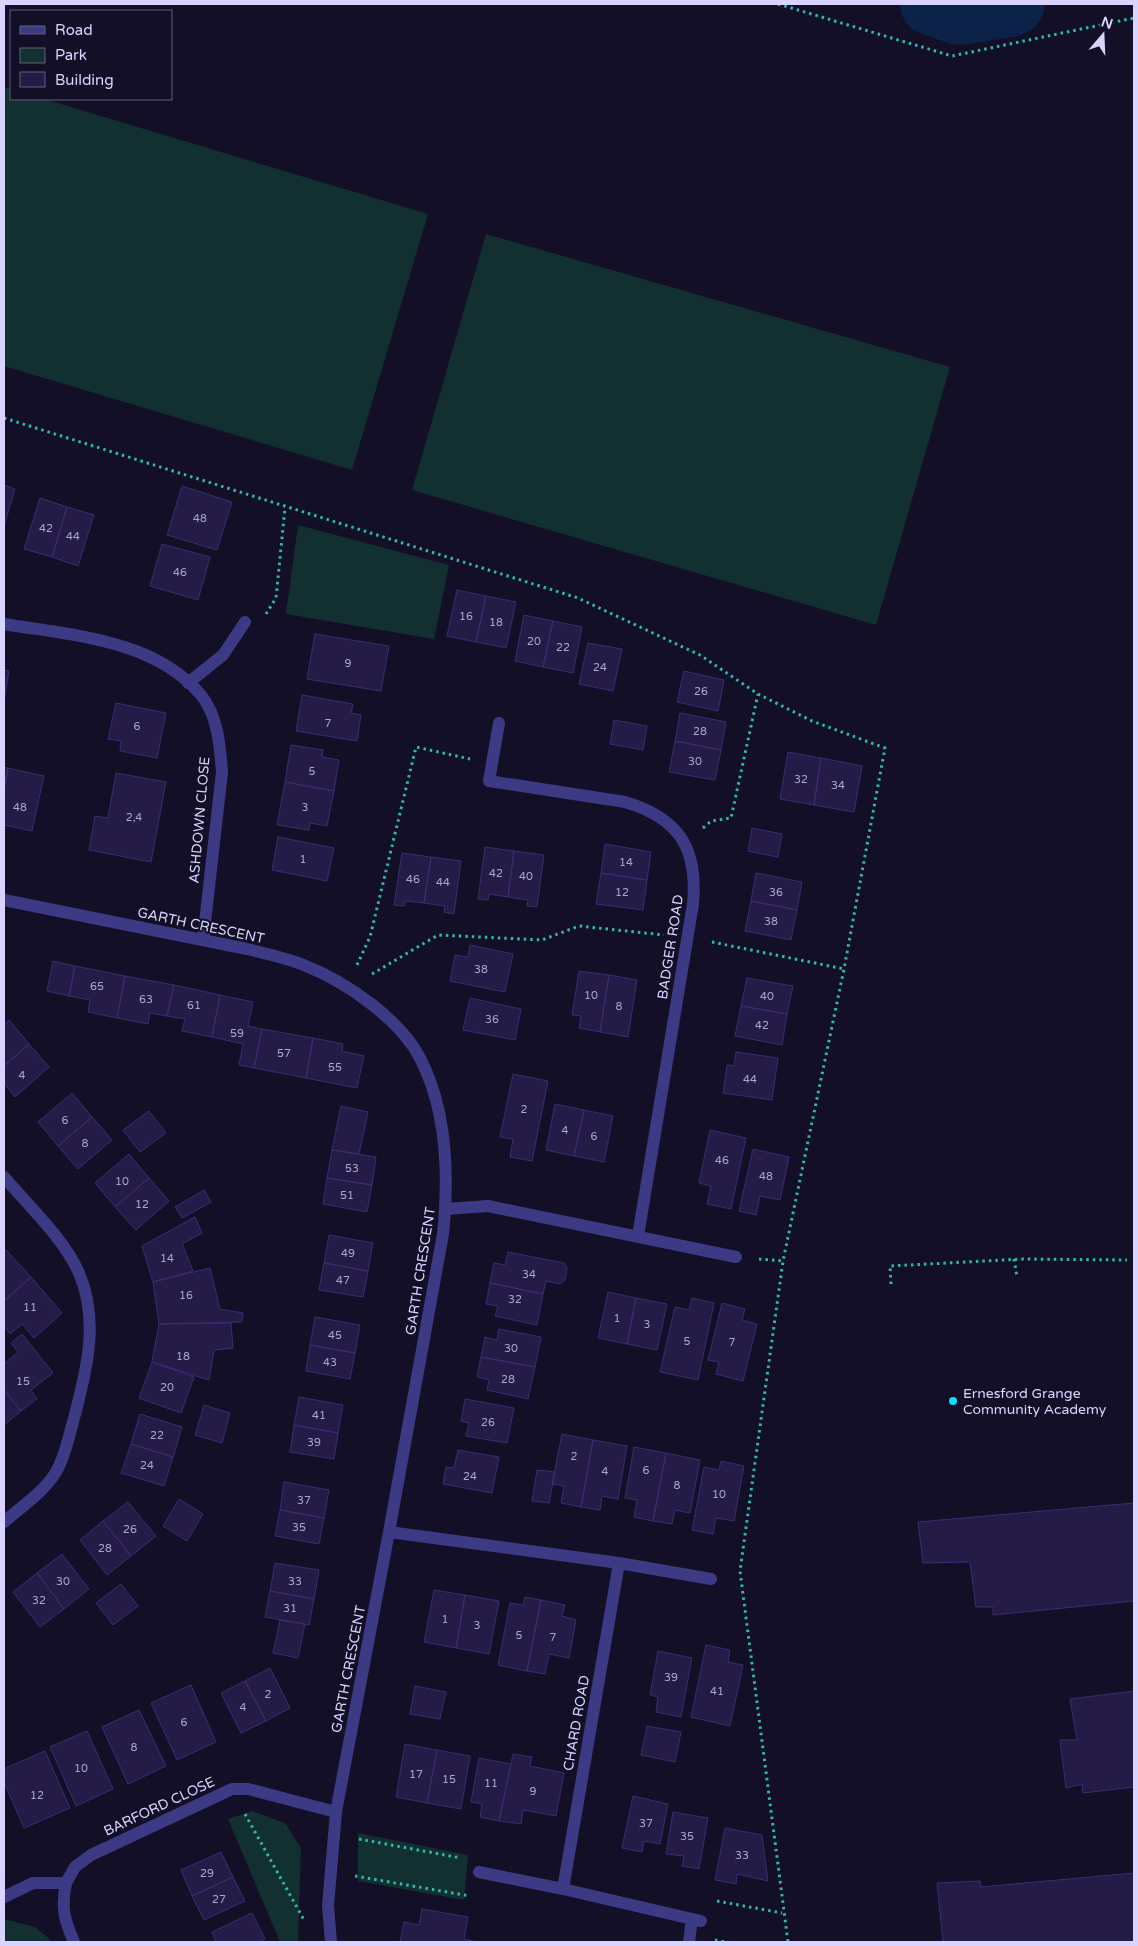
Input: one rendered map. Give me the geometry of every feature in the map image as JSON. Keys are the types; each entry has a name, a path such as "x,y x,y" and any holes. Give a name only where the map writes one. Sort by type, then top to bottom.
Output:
{"street":[{"path":"188,683 223,655 246,622"},
{"name":"ASHDOWN CLOSE","path":"4,624 100,641 128,649 152,659 179,675 201,696 213,717 220,746 222,772 203,940"},
{"name":"BADGER ROAD","path":"498,723 489,781 624,802 644,808 662,817 686,843 695,882 688,937 638,1236"},
{"name":"GARTH CRESCENT","path":"4,900 278,956 306,966 347,989 382,1012 403,1033 419,1057 432,1087 440,1119 446,1186 446,1209 389,1532 336,1812 328,1906 331,1940"},
{"path":"4,1177 62,1244 79,1272 86,1294 90,1320 85,1378 64,1456 48,1484 4,1522"},
{"path":"446,1209 488,1206 736,1256"},
{"path":"389,1532 619,1563 711,1579"},
{"name":"CHARD ROAD","path":"563,1889 619,1563"},
{"name":"BARFORD CLOSE","path":"74,1942 64,1921 62,1902 66,1883 75,1867 91,1855 232,1789 248,1789 336,1812"},
{"path":"479,1872 697,1920 689,1942"},
{"path":"4,1897 33,1883 66,1883"}],"path":[{"path":"778,4 952,56 1134,18"},
{"path":"4,418 285,508 578,598 700,655 758,694 812,721 884,748 844,968 783,1261 740,1571 782,1913 788,1942"},
{"path":"246,622 260,623 276,598 285,508"},
{"path":"686,843 711,821 731,818 758,694"},
{"path":"347,989 370,937 416,747 492,763"},
{"path":"347,989 438,935 542,940 579,926 688,937 844,968"},
{"path":"1014,1259 1017,1277"},
{"path":"891,1284 890,1266 1014,1259 1127,1260"},
{"path":"232,1789 309,1930 331,1940"},
{"path":"330,1871 474,1897 479,1872 478,1861 334,1835"},
{"path":"697,1920 712,1900 782,1913"}],"green space":[{"path":"4,87 10,89 10,100 47,100 428,214 352,470 4,366"},
{"path":"486,234 950,367 876,625 412,490"},
{"path":"298,525 449,565 434,639 286,614"},
{"path":"253,1811 285,1823 301,1848 298,1942 280,1942 228,1819"},
{"path":"358,1833 468,1855 464,1900 358,1881"},
{"path":"4,1919 35,1927 51,1940 45,1942 4,1942"}],"building":[{"path":"4,485 15,489 4,526"},
{"path":"182,486 232,502 217,550 167,535"},
{"path":"40,498 67,507 52,557 24,549"},
{"path":"67,507 94,515 78,566 52,557"},
{"path":"162,544 210,557 198,600 150,586"},
{"path":"457,590 486,596 476,642 447,636"},
{"path":"486,596 516,602 506,648 476,642"},
{"path":"524,615 553,621 543,667 515,661"},
{"path":"553,621 582,627 573,673 543,667"},
{"path":"315,634 389,646 381,691 307,679"},
{"path":"588,643 622,649 613,691 579,684"},
{"path":"4,670 9,671 4,701"},
{"path":"684,671 724,680 718,711 677,702"},
{"path":"302,695 353,704 351,713 361,715 357,741 296,731"},
{"path":"116,703 166,713 157,758 120,751 121,741 108,739"},
{"path":"680,713 726,722 721,750 675,741"},
{"path":"614,720 647,726 643,750 610,744"},
{"path":"675,741 721,750 715,780 669,772"},
{"path":"291,745 323,750 322,757 339,760 334,791 285,782"},
{"path":"788,752 821,758 814,805 780,799"},
{"path":"821,758 862,766 854,812 814,805"},
{"path":"4,767 8,768 4,789"},
{"path":"8,768 44,776 32,831 4,825 4,789"},
{"path":"116,773 166,782 151,862 89,850 95,816 108,818"},
{"path":"285,782 334,791 327,826 310,823 309,830 277,825"},
{"path":"752,828 782,834 778,857 748,851"},
{"path":"278,837 334,848 327,881 272,870"},
{"path":"605,844 651,852 647,880 601,873"},
{"path":"485,847 514,851 508,897 489,894 488,900 478,899"},
{"path":"514,851 544,855 537,907 527,906 528,900 508,897"},
{"path":"402,853 431,857 424,903 405,901 404,906 394,905"},
{"path":"431,857 461,861 454,914 444,912 445,906 424,903"},
{"path":"601,873 647,880 643,910 596,904"},
{"path":"756,873 802,882 797,910 751,901"},
{"path":"751,901 797,910 791,940 745,931"},
{"path":"470,945 513,954 505,992 450,981 455,955 468,957"},
{"path":"53,961 75,966 69,996 47,991"},
{"path":"75,966 125,976 117,1018 88,1012 90,1000 69,996"},
{"path":"579,971 609,975 600,1032 579,1028 581,1016 572,1015"},
{"path":"609,975 637,980 628,1037 600,1032"},
{"path":"125,976 174,985 167,1016 150,1013 148,1024 117,1018"},
{"path":"747,978 793,986 787,1014 741,1006"},
{"path":"174,985 220,995 212,1037 182,1031 185,1019 167,1016"},
{"path":"220,995 253,1002 248,1026 262,1029 254,1068 239,1065 243,1044 212,1037"},
{"path":"470,998 521,1009 515,1040 463,1030"},
{"path":"741,1006 787,1014 782,1045 735,1036"},
{"path":"9,1020 29,1044 4,1066 4,1025"},
{"path":"262,1029 313,1038 306,1078 254,1068"},
{"path":"313,1038 343,1044 342,1051 364,1056 357,1088 306,1078"},
{"path":"29,1044 49,1067 15,1097 4,1083 4,1066"},
{"path":"736,1052 778,1058 772,1100 723,1093 727,1065 734,1066"},
{"path":"513,1074 548,1081 532,1161 510,1157 513,1139 500,1137"},
{"path":"72,1093 92,1117 58,1146 38,1122"},
{"path":"555,1104 584,1110 574,1156 546,1150"},
{"path":"341,1106 368,1112 359,1154 332,1150"},
{"path":"584,1110 613,1116 604,1162 574,1156"},
{"path":"149,1111 166,1133 140,1152 123,1130"},
{"path":"92,1117 112,1140 78,1169 58,1146"},
{"path":"710,1130 746,1138 731,1209 707,1204 711,1186 699,1183"},
{"path":"753,1149 789,1157 780,1200 760,1196 756,1215 739,1211"},
{"path":"332,1150 376,1157 372,1185 327,1178"},
{"path":"129,1154 149,1178 115,1207 95,1183"},
{"path":"149,1178 169,1201 136,1230 115,1207"},
{"path":"327,1178 372,1185 367,1212 323,1204"},
{"path":"204,1190 211,1202 182,1218 175,1207"},
{"path":"195,1217 202,1233 182,1244 193,1271 153,1282 142,1246"},
{"path":"329,1235 373,1243 368,1271 324,1263"},
{"path":"4,1248 31,1277 4,1301"},
{"path":"508,1252 564,1263 567,1268 565,1280 560,1284 546,1281 543,1294 490,1283 494,1263 505,1265"},
{"path":"324,1263 368,1271 363,1297 319,1290"},
{"path":"210,1268 220,1309 243,1313 242,1322 159,1324 153,1282"},
{"path":"31,1277 62,1313 34,1338 22,1324 10,1334 4,1326 4,1301"},
{"path":"490,1283 543,1294 537,1325 495,1316 498,1306 486,1304"},
{"path":"608,1292 636,1298 627,1344 598,1338"},
{"path":"636,1298 667,1304 657,1350 627,1344"},
{"path":"692,1298 714,1303 698,1380 660,1372 675,1307 689,1310"},
{"path":"722,1303 745,1309 742,1320 757,1324 743,1381 716,1374 719,1362 708,1360"},
{"path":"315,1317 360,1325 355,1353 310,1345"},
{"path":"231,1323 233,1348 214,1350 209,1380 152,1362 159,1324"},
{"path":"499,1329 541,1337 535,1367 481,1357 485,1337 497,1340"},
{"path":"22,1334 53,1373 31,1390 37,1399 21,1411 4,1390 4,1364 18,1352 11,1343"},
{"path":"310,1345 355,1353 350,1379 306,1371"},
{"path":"481,1357 535,1367 528,1399 487,1390 489,1380 477,1377"},
{"path":"152,1362 194,1377 181,1413 139,1398"},
{"path":"4,1390 21,1411 4,1425"},
{"path":"299,1397 343,1405 338,1433 294,1425"},
{"path":"465,1399 514,1408 507,1443 466,1436 469,1423 461,1421"},
{"path":"204,1405 230,1413 222,1443 195,1435"},
{"path":"140,1414 182,1427 173,1457 131,1444"},
{"path":"294,1425 338,1433 334,1459 290,1452"},
{"path":"562,1434 593,1440 581,1507 561,1503 564,1486 552,1484"},
{"path":"593,1440 627,1446 618,1499 602,1496 600,1510 581,1507"},
{"path":"131,1444 173,1457 164,1486 121,1473"},
{"path":"634,1447 666,1453 653,1521 634,1517 637,1500 625,1498"},
{"path":"458,1450 499,1457 492,1493 443,1484 446,1467 454,1468"},
{"path":"666,1453 700,1460 690,1513 675,1510 672,1524 653,1521"},
{"path":"721,1461 744,1466 734,1521 716,1518 713,1534 692,1530 704,1467 719,1470"},
{"path":"537,1470 555,1472 549,1503 532,1501"},
{"path":"284,1482 329,1490 324,1518 280,1510"},
{"path":"179,1499 203,1514 187,1541 163,1526"},
{"path":"128,1502 156,1536 131,1556 103,1521"},
{"path":"1134,1503 1134,1601 993,1615 993,1607 976,1607 970,1562 923,1563 918,1522"},
{"path":"280,1510 324,1518 319,1544 275,1536"},
{"path":"103,1521 131,1556 107,1575 80,1540"},
{"path":"62,1554 89,1589 64,1609 37,1573"},
{"path":"275,1563 319,1570 314,1599 270,1591"},
{"path":"37,1573 64,1609 40,1627 13,1592"},
{"path":"121,1584 138,1606 113,1625 96,1603"},
{"path":"434,1590 465,1595 456,1648 424,1642"},
{"path":"270,1591 314,1599 309,1625 265,1617"},
{"path":"465,1595 499,1601 489,1654 456,1648"},
{"path":"525,1597 541,1600 527,1671 498,1665 510,1603 523,1605"},
{"path":"541,1600 565,1605 562,1616 576,1620 569,1658 549,1654 545,1674 527,1671"},
{"path":"280,1620 305,1624 298,1658 273,1653"},
{"path":"706,1645 730,1650 728,1662 743,1665 730,1726 691,1717"},
{"path":"658,1651 692,1658 681,1717 656,1712 658,1697 650,1695"},
{"path":"270,1668 290,1708 266,1721 245,1681"},
{"path":"245,1681 266,1721 241,1733 221,1693"},
{"path":"191,1685 216,1742 177,1760 151,1703"},
{"path":"415,1686 446,1692 440,1719 410,1714"},
{"path":"1134,1691 1134,1787 1083,1793 1082,1784 1066,1788 1060,1740 1077,1740 1070,1699"},
{"path":"139,1710 166,1766 128,1784 102,1727"},
{"path":"647,1726 681,1732 675,1762 641,1755"},
{"path":"87,1731 113,1789 76,1806 50,1747"},
{"path":"405,1744 437,1750 427,1803 396,1797"},
{"path":"437,1750 470,1756 461,1809 427,1803"},
{"path":"45,1751 70,1808 24,1828 4,1782 4,1769"},
{"path":"513,1754 532,1757 530,1766 564,1773 556,1816 523,1810 521,1824 499,1821"},
{"path":"479,1758 511,1764 499,1821 480,1817 482,1804 471,1802"},
{"path":"633,1796 668,1804 660,1844 644,1841 642,1852 622,1848"},
{"path":"673,1812 708,1818 699,1869 682,1866 684,1856 666,1854"},
{"path":"725,1828 762,1835 768,1881 737,1874 736,1884 715,1880"},
{"path":"221,1852 233,1877 192,1896 181,1870"},
{"path":"1134,1873 1134,1942 943,1942 937,1883 980,1881 981,1887"},
{"path":"233,1877 245,1901 204,1920 192,1896"},
{"path":"422,1909 468,1917 464,1939 477,1942 400,1942 404,1922 419,1925"},
{"path":"252,1913 265,1939 258,1942 216,1942 212,1932"}],"waterway":[{"path":"931,4 959,14 1014,4"}],"place":[{"name":"Ernesford Grange Community Academy","path":"953,1401"}]}
